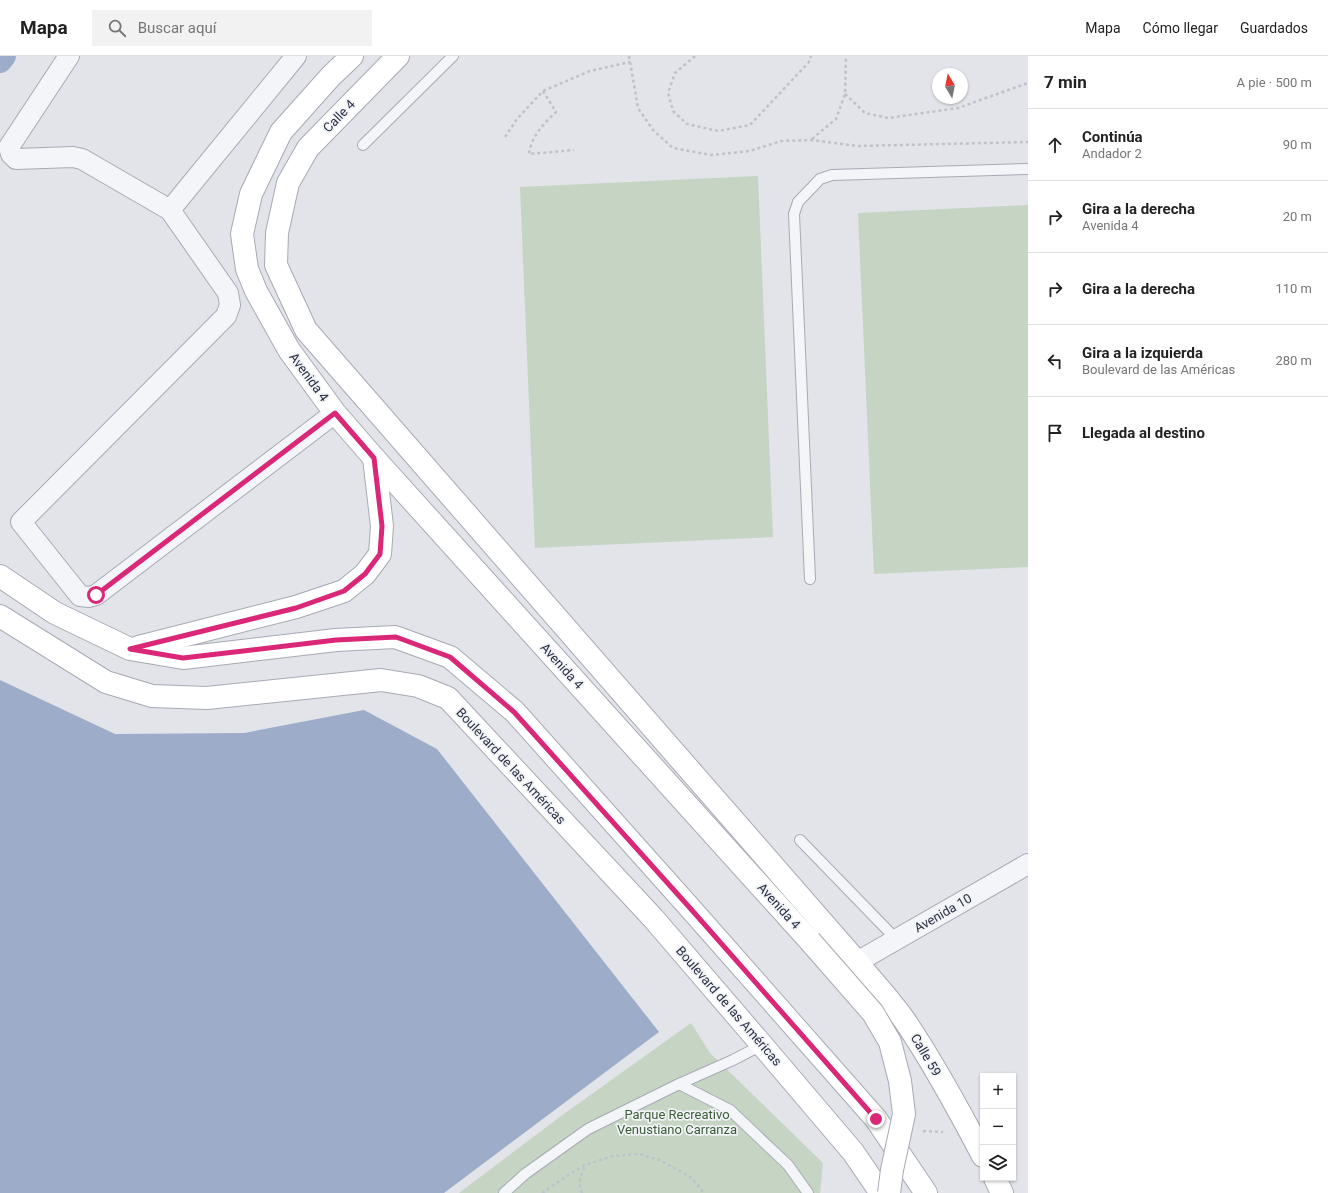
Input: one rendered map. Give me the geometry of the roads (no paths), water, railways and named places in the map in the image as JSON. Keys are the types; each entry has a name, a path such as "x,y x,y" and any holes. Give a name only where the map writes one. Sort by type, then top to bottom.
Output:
{"main road":[{"name":"Avenida 4","path":"352,56 331,76 281,132 252,194 242,234 247,269 256,291 289,350 335,413 873,1013 890,1042 900,1081 904,1114 892,1170 889,1193"},
{"name":"Calle 4","path":"288,183 308,148 398,56"},
{"name":"Avenida 4","path":"288,183 277,232 276,265 306,330 857,962"},
{"path":"130,649 296,608 344,591 365,574 380,554 382,526 374,458"},
{"path":"0,576 55,613 130,649 183,658 336,640 396,637 450,657 514,712 690,908 876,1119 926,1193"},
{"name":"Boulevard de las Américas","path":"0,616 106,682 152,696 207,698 382,680 418,686 448,698 653,918 853,1152 881,1193"},
{"name":"Calle 59","path":"857,962 904,1020 922,1046 980,1150"},
{"path":"996,1181 1002,1193"}],"street":[{"path":"69,56 10,147 11,154 16,160 73,157 82,159 170,210 228,293 230,305 226,316 21,522 80,596 89,597 96,595 335,413"},
{"path":"170,210 296,56"},
{"name":"Avenida 10","path":"857,962 1028,864"}],"lane":[{"path":"363,145 454,56"},
{"path":"810,579 794,214 798,202 820,179 832,175 1028,169"},
{"path":"800,840 897,940"},
{"path":"504,1193 525,1174 588,1129 678,1084 733,1060 762,1045"},
{"path":"678,1084 730,1110 788,1165 808,1193"}],"water":[{"path":"0,680 115,734 244,733 364,710 437,749 659,1032 444,1193 0,1193"}],"waterway":[{"path":"0,61 4,56"}],"park label":[{"name":"Parque Recreativo Venustiano Carranza","path":"677,1122"}]}
